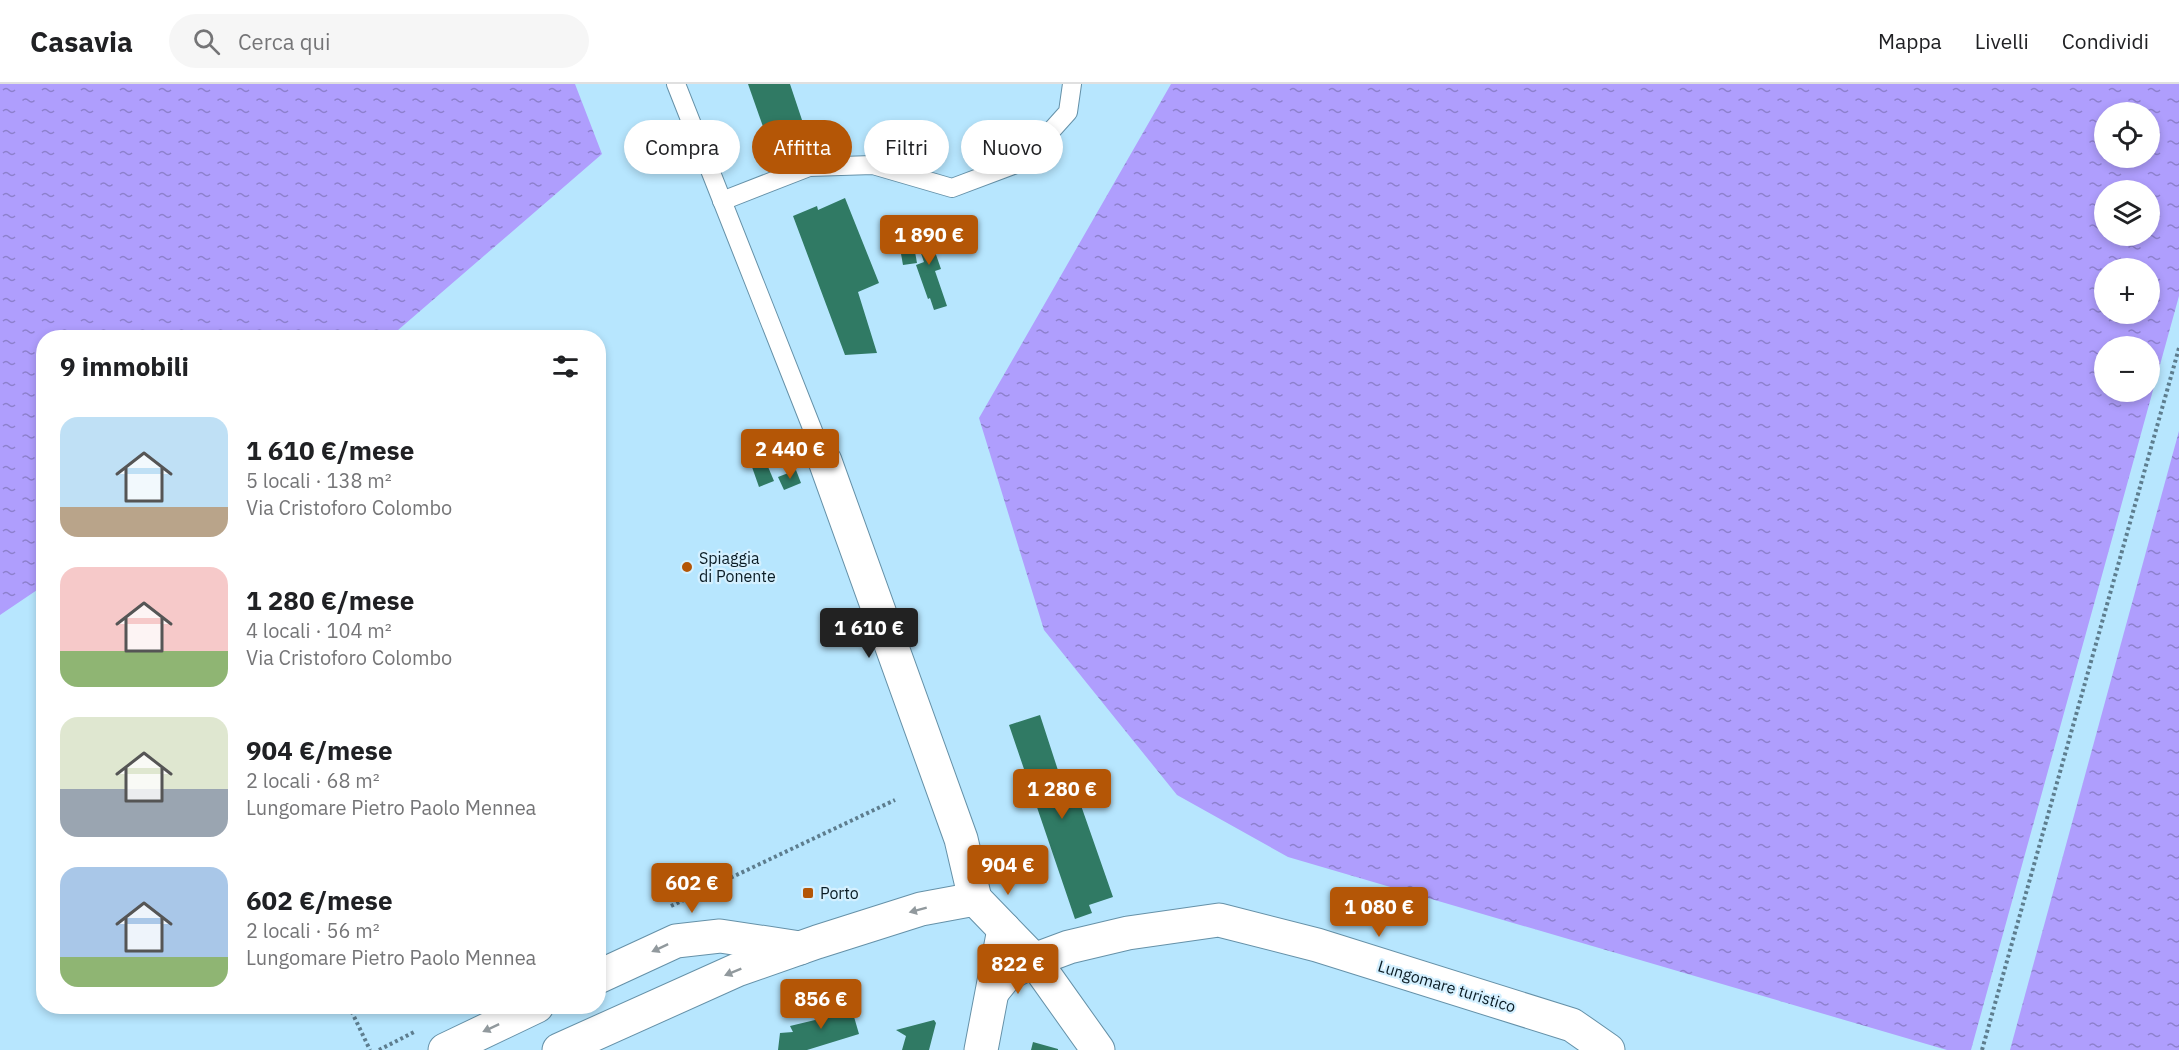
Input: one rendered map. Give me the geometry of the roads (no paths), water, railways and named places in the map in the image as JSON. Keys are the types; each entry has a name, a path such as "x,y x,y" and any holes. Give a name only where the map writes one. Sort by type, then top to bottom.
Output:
{"street":[{"path":"825,461 962,839 975,899 1034,960 1098,1050"},
{"path":"559,1050 737,970 921,909 975,899"},
{"name":"Lungomare turistico","path":"993,991 1006,975 1034,960 1069,947 1128,933 1219,920 1317,945 1572,1025 1608,1050"},
{"path":"981,1050 1004,929"},
{"path":"606,973 676,941 720,936 800,948"},
{"path":"445,1050 520,1014"},
{"path":"594,1050 597,1043 619,1022"}],"lane":[{"path":"676,84 825,461"},
{"path":"722,201 809,167 873,165 952,188 1024,161 1068,112 1072,84"}],"water":[{"path":"0,84 575,84 602,154 398,330 36,330 36,591 0,615"},
{"path":"1171,84 2179,84 2179,296 2160,365 2160,336 2094,336 2094,402 2150,402 1971,1050 1947,1050 1288,857 1177,795 1044,630 979,418"},
{"path":"2179,431 2179,1050 2010,1050"}],"place":[{"name":"Spiaggia di Ponente","path":"687,567"},
{"name":"Porto","path":"808,893"}]}
